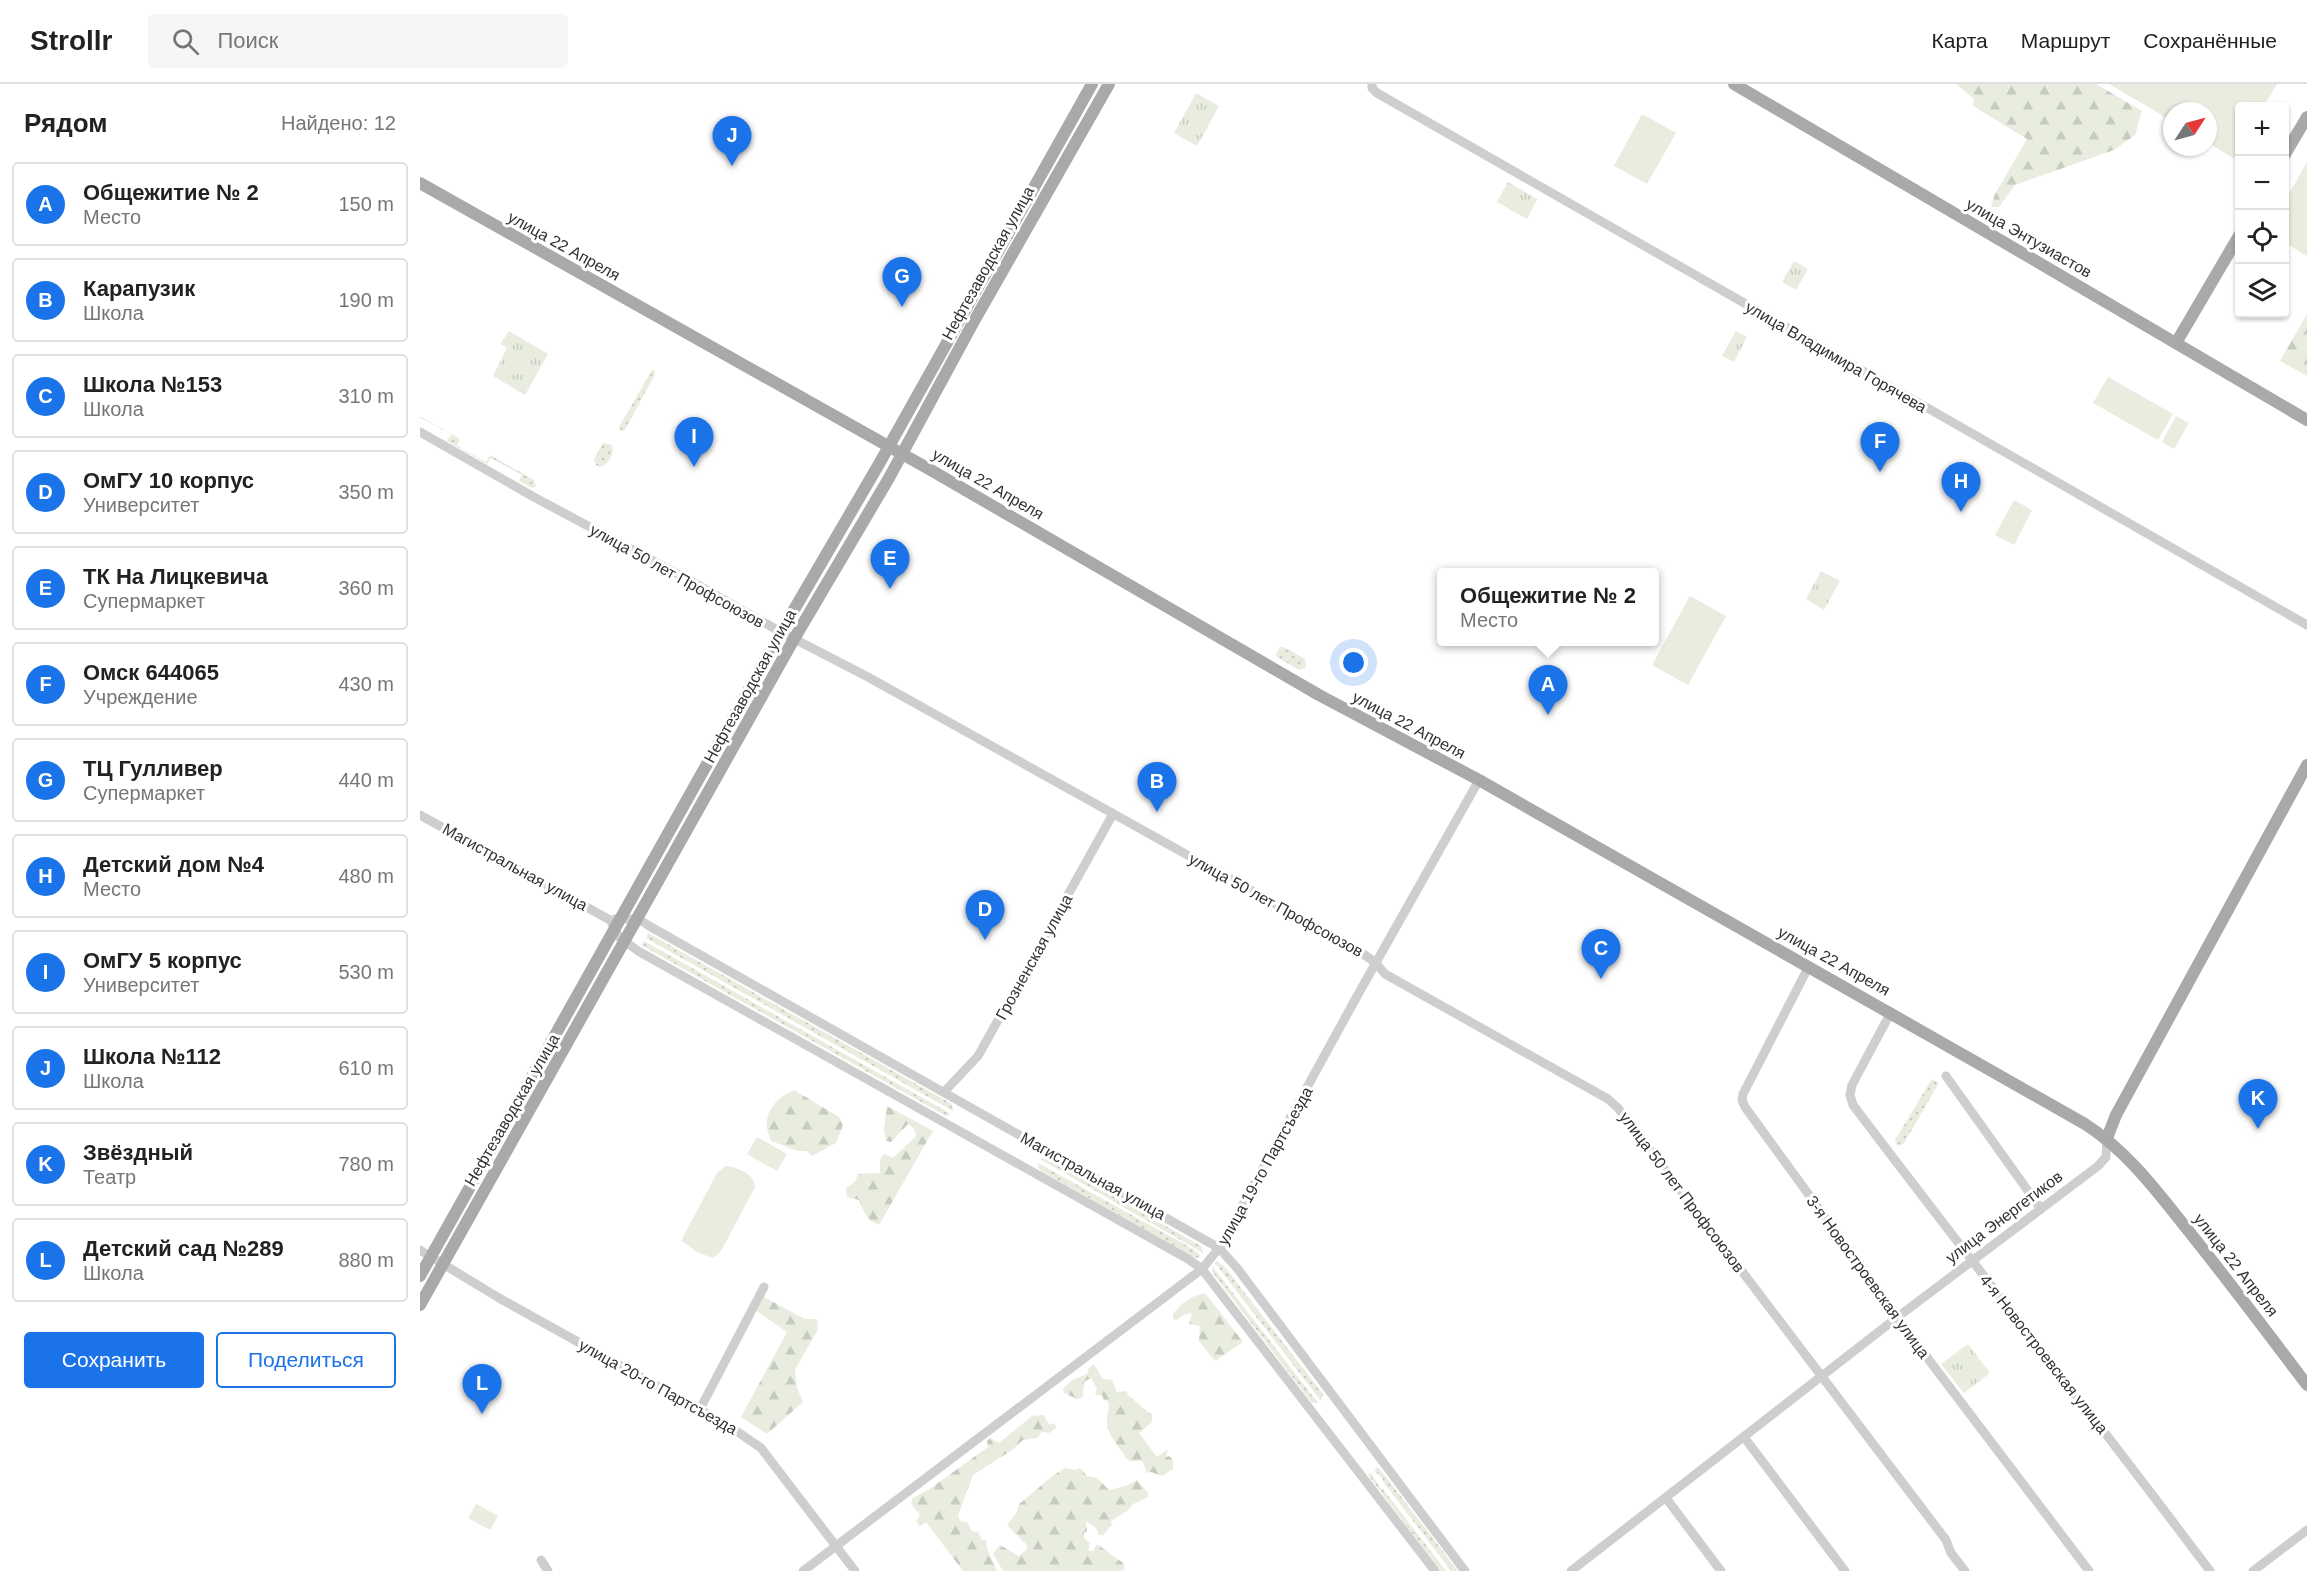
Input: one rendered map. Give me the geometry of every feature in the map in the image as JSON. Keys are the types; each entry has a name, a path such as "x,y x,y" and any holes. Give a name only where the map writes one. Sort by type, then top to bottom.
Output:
{"main road":[{"name":"Нефтезаводская улица","path":"420,1276 425,1253 879,464 1092,84"},
{"name":"Нефтезаводская улица","path":"420,1305 794,639 902,455 973,323 1109,84"},
{"name":"улица Энтузиастов","path":"1734,84 2307,420"},
{"path":"2289,148 2307,117"},
{"name":"улица 22 Апреля","path":"420,183 918,464 1331,702 1479,780 1891,1012 2107,1138 2143,1174 2228,1280 2307,1385"},
{"path":"2176,343 2235,243"},
{"path":"870,437 886,439 895,434"},
{"path":"870,437 878,448 881,458 879,464"},
{"path":"892,472 903,466 918,464 912,453 910,440"},
{"name":"улица Энергетиков","path":"2107,1138 2122,1104 2307,765"}],"street":[{"name":"улица Владимира Горячева","path":"1372,84 1372,88 1377,93 1397,105 2307,626"},
{"name":"улица 50 лет Профсоюзов","path":"420,432 532,496 868,677 1366,955 1385,974 1614,1104 1946,1540 1951,1553 1965,1571"},
{"name":"улица 19-го Партсъезда","path":"803,1571 1202,1269 1219,1248 1479,780"},
{"name":"Грозненская улица","path":"944,1092 978,1056 1113,814"},
{"name":"Магистральная улица","path":"420,815 615,923 638,920 1219,1248 1237,1268 1465,1571"},
{"name":"Магистральная улица","path":"615,923 619,938 625,943 1188,1259 1202,1269 1436,1571"},
{"name":"3-я Новостроевская улица","path":"1809,966 1742,1100 1775,1150 1932,1364 2089,1571"},
{"name":"4-я Новостроевская улица","path":"1891,1012 1852,1085 1850,1095 1853,1105 1972,1262 2099,1423 2210,1571"},
{"path":"1946,1076 2041,1209"},
{"name":"улица Энергетиков","path":"1571,1571 1899,1316 2098,1166 2106,1156 2107,1138"},
{"name":"улица 20-го Партсъезда","path":"425,1253 508,1303 700,1409 761,1448 855,1571"},
{"path":"700,1409 764,1287"},
{"path":"1744,1437 1845,1571"},
{"path":"1666,1498 1721,1571"},
{"path":"2253,1571 2307,1530"},
{"path":"541,1560 548,1571"}],"green space":[{"path":"1956,84 2096,84 2142,111 2135,135 2114,150 2015,185 1999,207 1991,207 1995,194 2027,139 1973,106 1974,99"},
{"path":"2109,84 2277,84 2266,102 2235,102 2235,159 2217,148 2217,102 2163,102 2163,116"},
{"path":"1196,93 1219,106 1197,146 1174,133"},
{"path":"1642,114 1676,133 1647,184 1614,166"},
{"path":"2307,162 2307,256 2289,245 2289,194"},
{"path":"1508,182 1537,199 1527,219 1497,202"},
{"path":"1794,261 1808,269 1796,290 1782,282"},
{"path":"2307,314 2307,376 2280,361"},
{"path":"509,331 548,354 525,395 493,376 507,348 500,344"},
{"path":"1736,331 1747,337 1734,362 1722,356"},
{"path":"652,370 655,374 625,430 621,431 619,427"},
{"path":"2108,377 2173,414 2158,440 2093,403"},
{"path":"420,416 460,439 457,446 486,462 490,455 534,480 536,486 532,488 519,481 522,475 491,458 487,464 447,441 451,434 420,419"},
{"path":"2176,416 2189,423 2174,449 2162,442"},
{"path":"603,443 612,445 613,451 609,461 601,467 596,465 594,459"},
{"path":"2014,500 2032,510 2014,545 1995,535"},
{"path":"1821,571 1840,581 1824,610 1806,599"},
{"path":"1690,596 1726,616 1688,685 1652,665"},
{"path":"1280,647 1305,659 1306,667 1299,670 1277,657 1276,654"},
{"path":"648,933 952,1104 953,1111 646,938"},
{"path":"644,941 951,1114 946,1116 641,945"},
{"path":"1932,1079 1939,1083 1904,1143 1899,1146 1895,1140"},
{"path":"794,1090 839,1117 843,1125 836,1143 812,1156 807,1151 798,1151 771,1141 768,1132 770,1110 786,1094"},
{"path":"887,1106 933,1131 879,1225 868,1218 859,1200 847,1197 846,1188 855,1182 858,1174 880,1173 880,1160 884,1154 893,1158 916,1136 914,1129 908,1124 891,1142 886,1141 884,1129"},
{"path":"757,1137 787,1154 777,1171 747,1154"},
{"path":"1044,1157 1201,1246 1203,1253 1040,1159"},
{"path":"1038,1163 1193,1249 1201,1256 1197,1258 1191,1256 1045,1173 1039,1169"},
{"path":"726,1166 745,1172 752,1178 755,1187 721,1251 713,1258 697,1252 682,1241 717,1173"},
{"path":"1217,1261 1224,1266 1323,1394 1321,1401 1215,1263"},
{"path":"1212,1266 1318,1403 1312,1403 1212,1272"},
{"path":"1205,1293 1243,1342 1215,1361 1199,1341 1200,1326 1189,1324 1192,1313 1185,1314 1177,1320 1173,1319 1173,1314 1183,1303"},
{"path":"764,1297 805,1319 817,1319 818,1329 795,1370 797,1388 803,1402 767,1434 741,1417 787,1332 757,1311"},
{"path":"1968,1344 1990,1373 1964,1393 1941,1364"},
{"path":"1094,1364 1103,1379 1112,1380 1117,1392 1126,1391 1152,1415 1152,1422 1139,1433 1157,1457 1168,1449 1166,1457 1169,1456 1173,1460 1173,1469 1162,1476 1147,1473 1142,1461 1127,1459 1108,1429 1108,1401 1104,1400 1102,1395 1095,1393 1097,1389 1091,1378 1084,1382 1083,1397 1077,1399 1064,1393 1063,1389 1072,1380 1087,1374 1089,1368"},
{"path":"1044,1415 1049,1425 1055,1423 1056,1428 1049,1433 1042,1432 1037,1438 1023,1440 1012,1450 973,1475 958,1515 960,1521 967,1522 972,1531 978,1532 982,1540 986,1540 988,1552 997,1571 963,1571 926,1522 920,1526 916,1522 920,1515 911,1504 912,1499 988,1447 987,1441 990,1438 999,1443 1032,1416"},
{"path":"1378,1467 1458,1571 1451,1571 1374,1470"},
{"path":"1065,1468 1075,1470 1080,1468 1087,1476 1097,1478 1109,1490 1126,1486 1137,1480 1148,1493 1148,1497 1133,1504 1127,1511 1111,1521 1112,1525 1103,1535 1099,1535 1096,1528 1086,1521 1087,1531 1084,1533 1084,1538 1090,1543 1088,1551 1093,1551 1097,1544 1123,1563 1125,1569 1122,1571 1003,1571 993,1554 1000,1545 1019,1556 1027,1549 1027,1545 1007,1525 1017,1512 1019,1504"},
{"path":"1371,1473 1446,1571 1441,1571 1368,1475"},
{"path":"476,1504 498,1516 490,1530 468,1518"}],"place":[{"name":"Школа №112","path":"732,166"},
{"name":"ТЦ Гулливер","path":"902,307"},
{"name":"ОмГУ 5 корпус","path":"694,467"},
{"name":"Омск 644065","path":"1880,472"},
{"name":"Детский дом №4","path":"1961,512"},
{"name":"ТК На Лицкевича","path":"890,589"},
{"name":"Общежитие № 2","path":"1548,715"},
{"name":"Карапузик","path":"1157,812"},
{"name":"ОмГУ 10 корпус","path":"985,940"},
{"name":"Школа №153","path":"1601,979"},
{"name":"Звёздный","path":"2258,1129"},
{"name":"Детский сад №289","path":"482,1414"}]}
